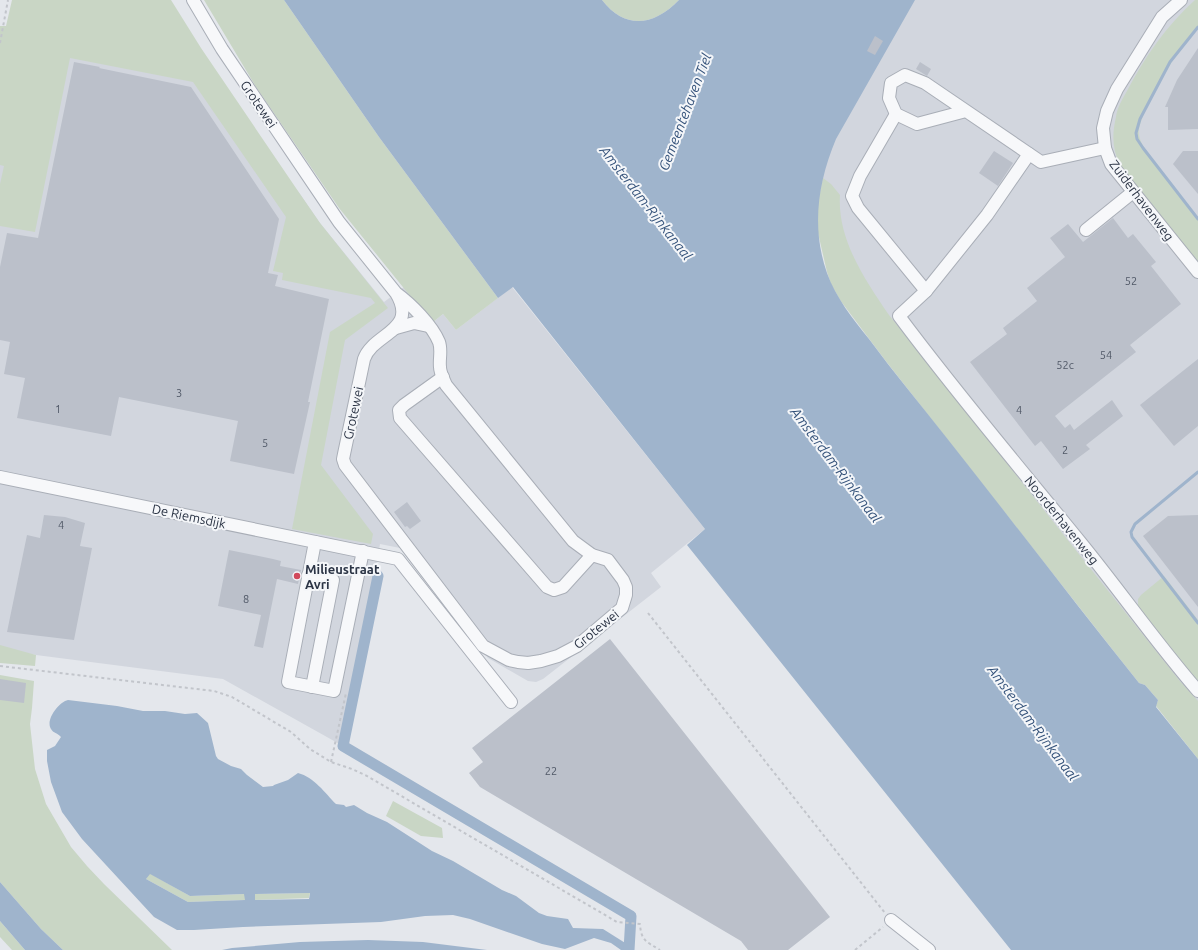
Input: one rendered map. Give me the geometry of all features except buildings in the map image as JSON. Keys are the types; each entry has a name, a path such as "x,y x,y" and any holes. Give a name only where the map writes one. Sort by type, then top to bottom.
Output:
{"street":[{"name":"Grotewei","path":"193,0 222,49 339,222 401,301 402,313 396,328 366,352 343,459 349,471 483,646 509,660 528,663 558,656 577,646 622,608 626,587 624,580 608,560 592,555"},
{"name":"Zuiderhavenweg","path":"1181,0 1162,17 1117,89 1107,111 1103,128 1105,148 1111,164 1198,272"},
{"path":"966,111 917,124 896,114 889,98 891,83 905,75 925,83 1041,162 1105,148"},
{"path":"896,114 860,176 852,196 858,208 926,291 987,215 1029,154"},
{"path":"1086,230 1133,192"},
{"name":"Noorderhavenweg","path":"926,291 899,316 925,351 1083,545 1179,669 1198,691"},
{"path":"396,293 412,305 439,343 441,351 440,368 446,385 573,541 592,555 563,587 554,590 546,587 400,418 399,410 404,405 443,377"},
{"path":"396,328 414,323 428,326"},
{"name":"De Riemsdijk","path":"0,477 398,559 511,702"},
{"path":"315,542 288,682 312,687 334,691 363,551"},
{"path":"308,576 333,580 312,687"},
{"path":"891,920 929,950"}],"path":[{"path":"0,43 8,0"},
{"path":"648,613 875,902 891,920 855,950"},
{"path":"0,666 214,691 232,697 291,732 310,749 330,762 352,769 367,776 617,922 640,924 640,934 644,941 660,950"}],"shaded area":[{"path":"908,0 1198,0 1198,728 905,369 796,152"},
{"path":"19,24 190,54 300,194 320,223 384,302 404,287 432,323 443,314 456,330 512,287 705,529 651,573 661,587 543,679 536,682 528,681 488,658 400,548 380,544 376,566 378,576 343,746 223,679 36,655 0,648 0,98"}],"green space":[{"path":"12,0 171,0 201,48 320,223 388,308 345,340 321,465 373,534 371,544 292,529 330,332 375,303 371,298 282,280 283,273 273,271 286,217 193,82 70,58 35,232 0,226 0,184 4,166 0,165 0,26 6,26"},
{"path":"204,0 284,0 379,137 498,298 456,330 443,314 432,323 339,208 256,87"},
{"path":"602,0 679,0 660,15 640,21 630,20 620,16 611,10"},
{"path":"1195,0 1198,0 1198,27 1182,47 1161,79 1145,112 1140,125 1139,135 1144,147 1153,161 1197,217 1198,263 1120,165 1115,153 1113,135 1119,107 1141,66 1157,42 1175,20"},
{"path":"823,178 831,184 840,195 840,211 843,227 854,258 871,288 889,315 1179,680 1198,701 1198,759 1156,706 1158,700 1145,685 1139,683 885,360 840,300 831,284 827,272 818,233 818,203"},
{"path":"1164,576 1198,620 1198,682 1138,607 1138,599 1141,595"},
{"path":"0,645 36,655 35,666 0,663"},
{"path":"0,675 34,681 30,724 35,769 46,804 71,847 104,884 172,950 63,950 41,929 0,882"},
{"path":"393,801 442,828 443,838 421,836 386,816"},
{"path":"149,873 190,896 245,894 245,900 188,902 146,879"},
{"path":"310,893 309,898 254,900 254,894"},
{"path":"0,921 25,950 12,950 0,937"}],"water":[{"path":"284,0 602,0 611,10 620,16 630,20 640,21 660,15 679,0 915,0 836,139 830,155 821,188 818,222 822,256 827,273 840,300 857,324 1139,683 1145,685 1158,700 1156,707 1198,759 1198,950 1011,950 687,545 705,529 513,287 498,298 379,137"},
{"path":"68,700 117,706 143,711 165,711 185,714 197,713 208,723 218,759 231,766 241,769 263,787 273,786 288,780 298,773 304,775 319,786 336,804 344,805 346,807 354,805 387,822 432,851 453,861 502,890 516,896 539,913 547,916 568,919 573,928 603,929 630,946 629,950 621,950 611,943 594,938 565,949 542,944 470,919 453,915 425,916 381,922 177,930 154,917 82,839 62,812 51,782 47,761 47,750 55,746 61,737 52,730 50,721 51,716 64,701","holes":["150,874 190,896 244,894 245,900 188,902 146,879","310,893 309,899 255,900 255,894"]},
{"path":"0,882 41,929 63,950 25,950 0,921"},
{"path":"368,940 423,942 487,950 222,950 300,942"}],"waterway":[{"path":"1198,27 1170,62 1140,119 1136,133 1137,139 1143,148 1198,219"},
{"path":"1198,472 1135,524 1131,532 1132,537 1198,623"},
{"path":"378,576 343,746 631,916 629,950"}],"place":[{"name":"Milieustraat Avri","path":"297,576"}],"water label":[{"name":"Gemeentehaven Tiel","path":"685,112"},
{"name":"Amsterdam-Rijnkanaal","path":"646,203"},
{"name":"Amsterdam-Rijnkanaal","path":"836,465"},
{"name":"Amsterdam-Rijnkanaal","path":"1033,723"}]}
